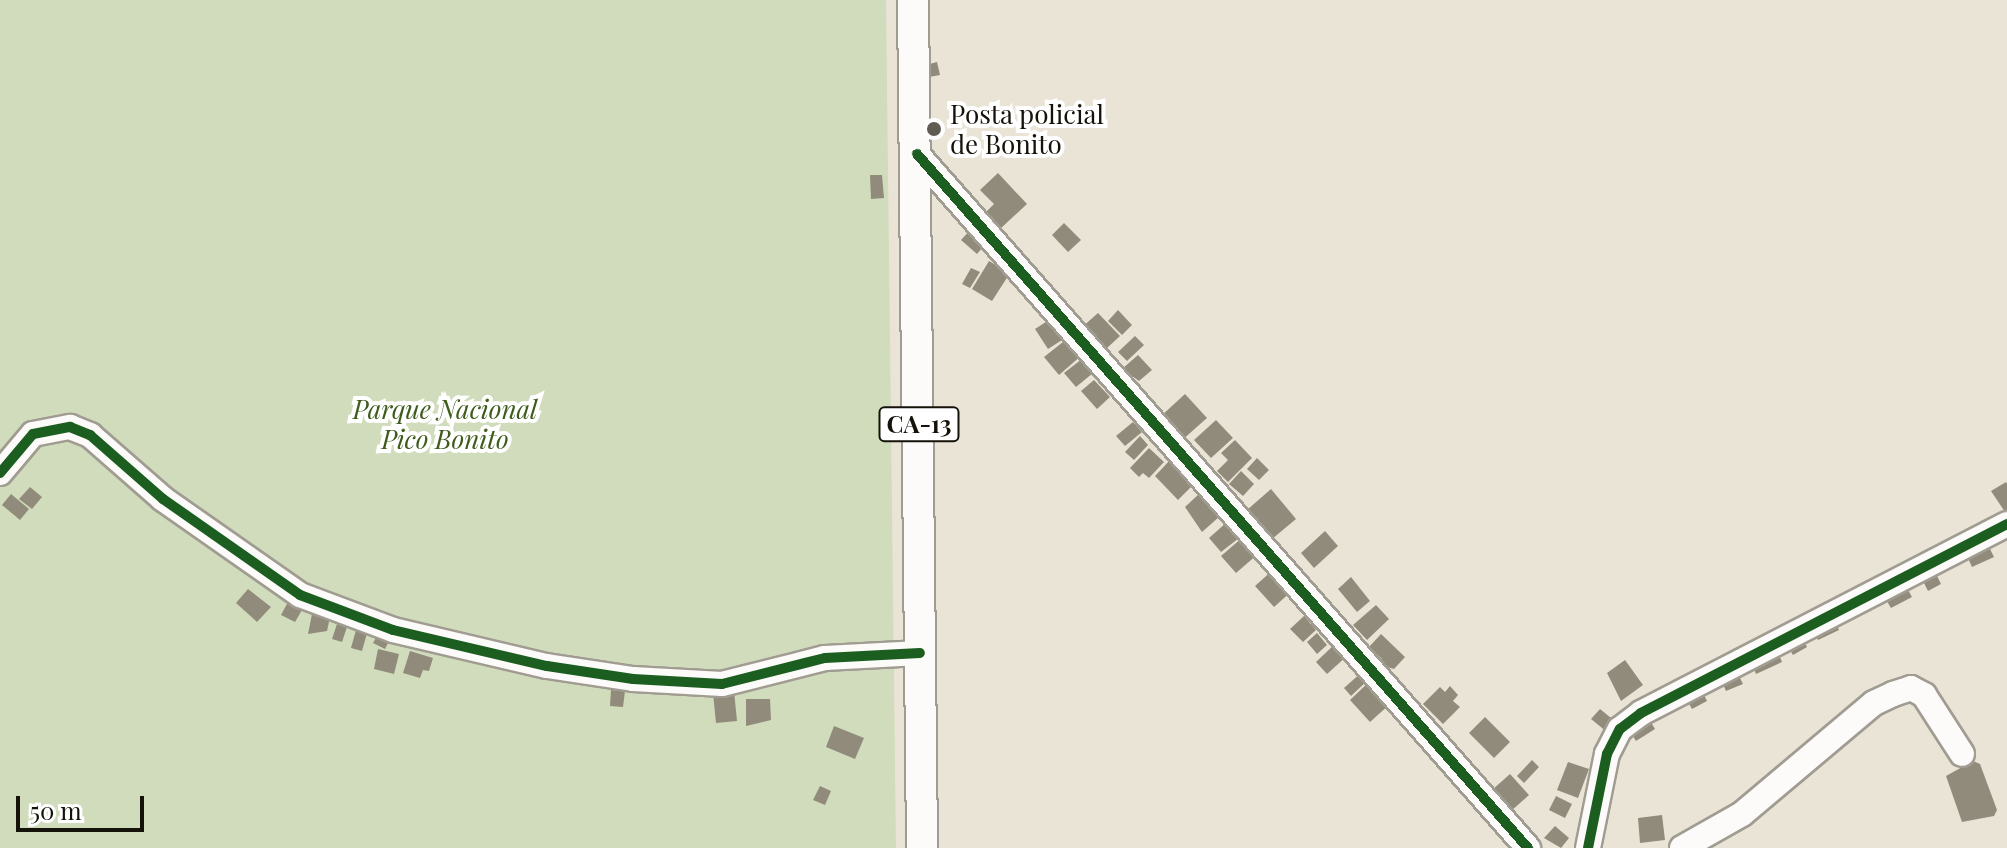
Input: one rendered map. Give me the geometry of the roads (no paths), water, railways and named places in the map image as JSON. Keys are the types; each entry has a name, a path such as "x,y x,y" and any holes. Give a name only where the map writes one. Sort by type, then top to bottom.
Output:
{"main road":[{"name":"CA-13","path":"913,0 922,848"}],"street":[{"path":"917,154 1528,848"},
{"path":"0,473 33,434 70,427 90,435 163,499 300,595 393,630 547,666 633,679 722,684 825,658 920,653"},
{"path":"1588,848 1607,754 1620,729 1641,713 2007,524"},
{"path":"1682,848 1742,814 1874,703 1893,694 1911,688 1924,695 1962,754"}],"place":[{"name":"Posta policial de Bonito","path":"934,129"}],"park label":[{"name":"Parque Nacional Pico Bonito","path":"445,424"}]}
